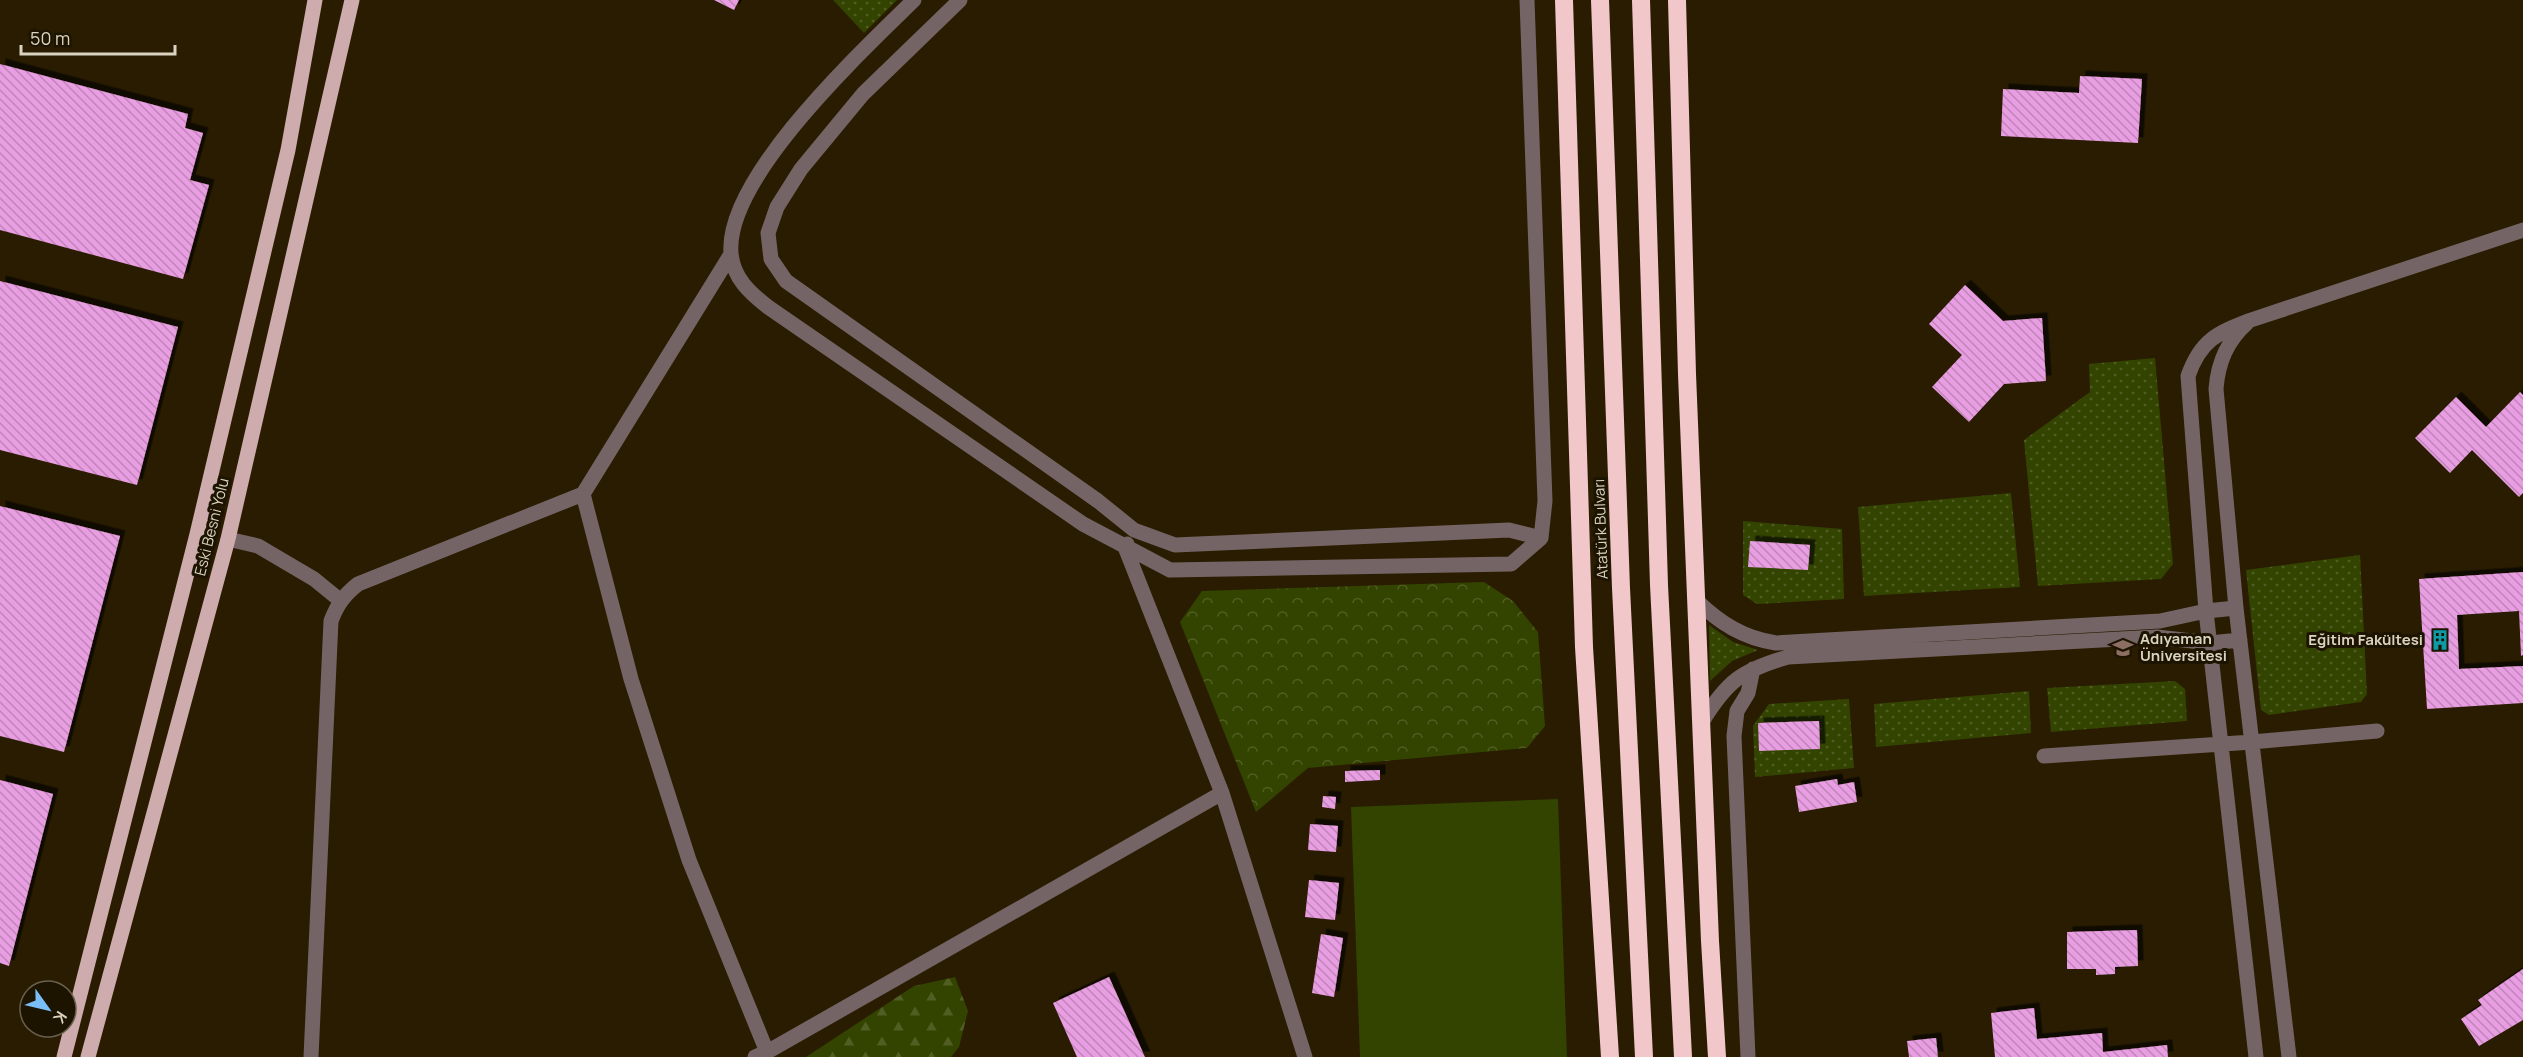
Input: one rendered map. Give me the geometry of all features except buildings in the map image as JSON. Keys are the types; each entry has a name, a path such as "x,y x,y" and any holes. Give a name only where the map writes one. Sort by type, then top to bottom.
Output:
{"highway":[{"path":"1564,0 1584,647 1610,1057"},
{"name":"Atatürk Bulvarı","path":"1600,0 1621,588 1644,1057"},
{"path":"1641,0 1659,585 1683,1057"},
{"path":"1677,0 1687,374 1717,1057"}],"main road":[{"name":"Eski Besni Yolu","path":"64,1057 197,534 286,161 315,0"},
{"name":"Eski Besni Yolu","path":"88,1057 228,539 352,0"}],"street":[{"path":"914,0 837,75 774,152 746,192 732,226 731,254 740,281 752,296 1083,524 1170,570 1511,564 1541,538 1545,489 1527,0"},
{"path":"960,0 863,94 801,169 777,207 768,233 771,259 786,282 1088,494 1134,530 1175,544 1509,530 1541,538"},
{"path":"2256,1057 2206,611 2188,376 2198,356 2219,333 2251,320 2523,230"},
{"path":"311,1057 331,621 341,600 358,584 583,494 731,254"},
{"path":"2251,320 2235,335 2227,347 2219,367 2216,389 2236,608 2289,1055"},
{"path":"583,494 631,679 689,860 761,1055 1222,793"},
{"path":"1134,530 1125,547 1222,793 1305,1057"},
{"path":"228,539 258,546 314,579 341,600"},
{"path":"1697,601 1715,618 1742,635 1776,643 2160,621 2206,611 2236,608"},
{"path":"1702,722 1716,698 1732,681 1753,669 1788,657 2157,637 2210,643 2240,640"},
{"path":"1748,1057 1734,736 1737,711 1748,693 1753,669"},
{"path":"2044,756 2377,731"}],"green space":[{"path":"833,0 897,0 864,33"},
{"path":"2155,358 2173,564 2161,579 2038,586 2024,440 2090,392 2089,364"},
{"path":"2011,493 2020,587 1864,596 1858,507"},
{"path":"1743,521 1842,529 1844,599 1757,604 1743,595"},
{"path":"2360,555 2367,694 2361,702 2269,715 2261,710 2246,570"},
{"path":"1484,582 1513,601 1538,632 1545,726 1527,748 1308,768 1256,812 1180,622 1202,591"},
{"path":"1709,625 1733,642 1758,650 1732,661 1710,681"},
{"path":"2175,681 2185,689 2187,721 2051,732 2047,688"},
{"path":"2029,691 2031,733 1876,747 1874,704"},
{"path":"1849,699 1854,768 1755,777 1753,726 1769,704"},
{"path":"1558,799 1567,1057 1360,1057 1351,807"},
{"path":"955,977 968,1011 959,1047 951,1057 806,1057 914,986"}],"place":[{"name":"Eğitim Fakültesi","path":"2440,640"},
{"name":"Adıyaman Üniversitesi","path":"2123,648"}]}
